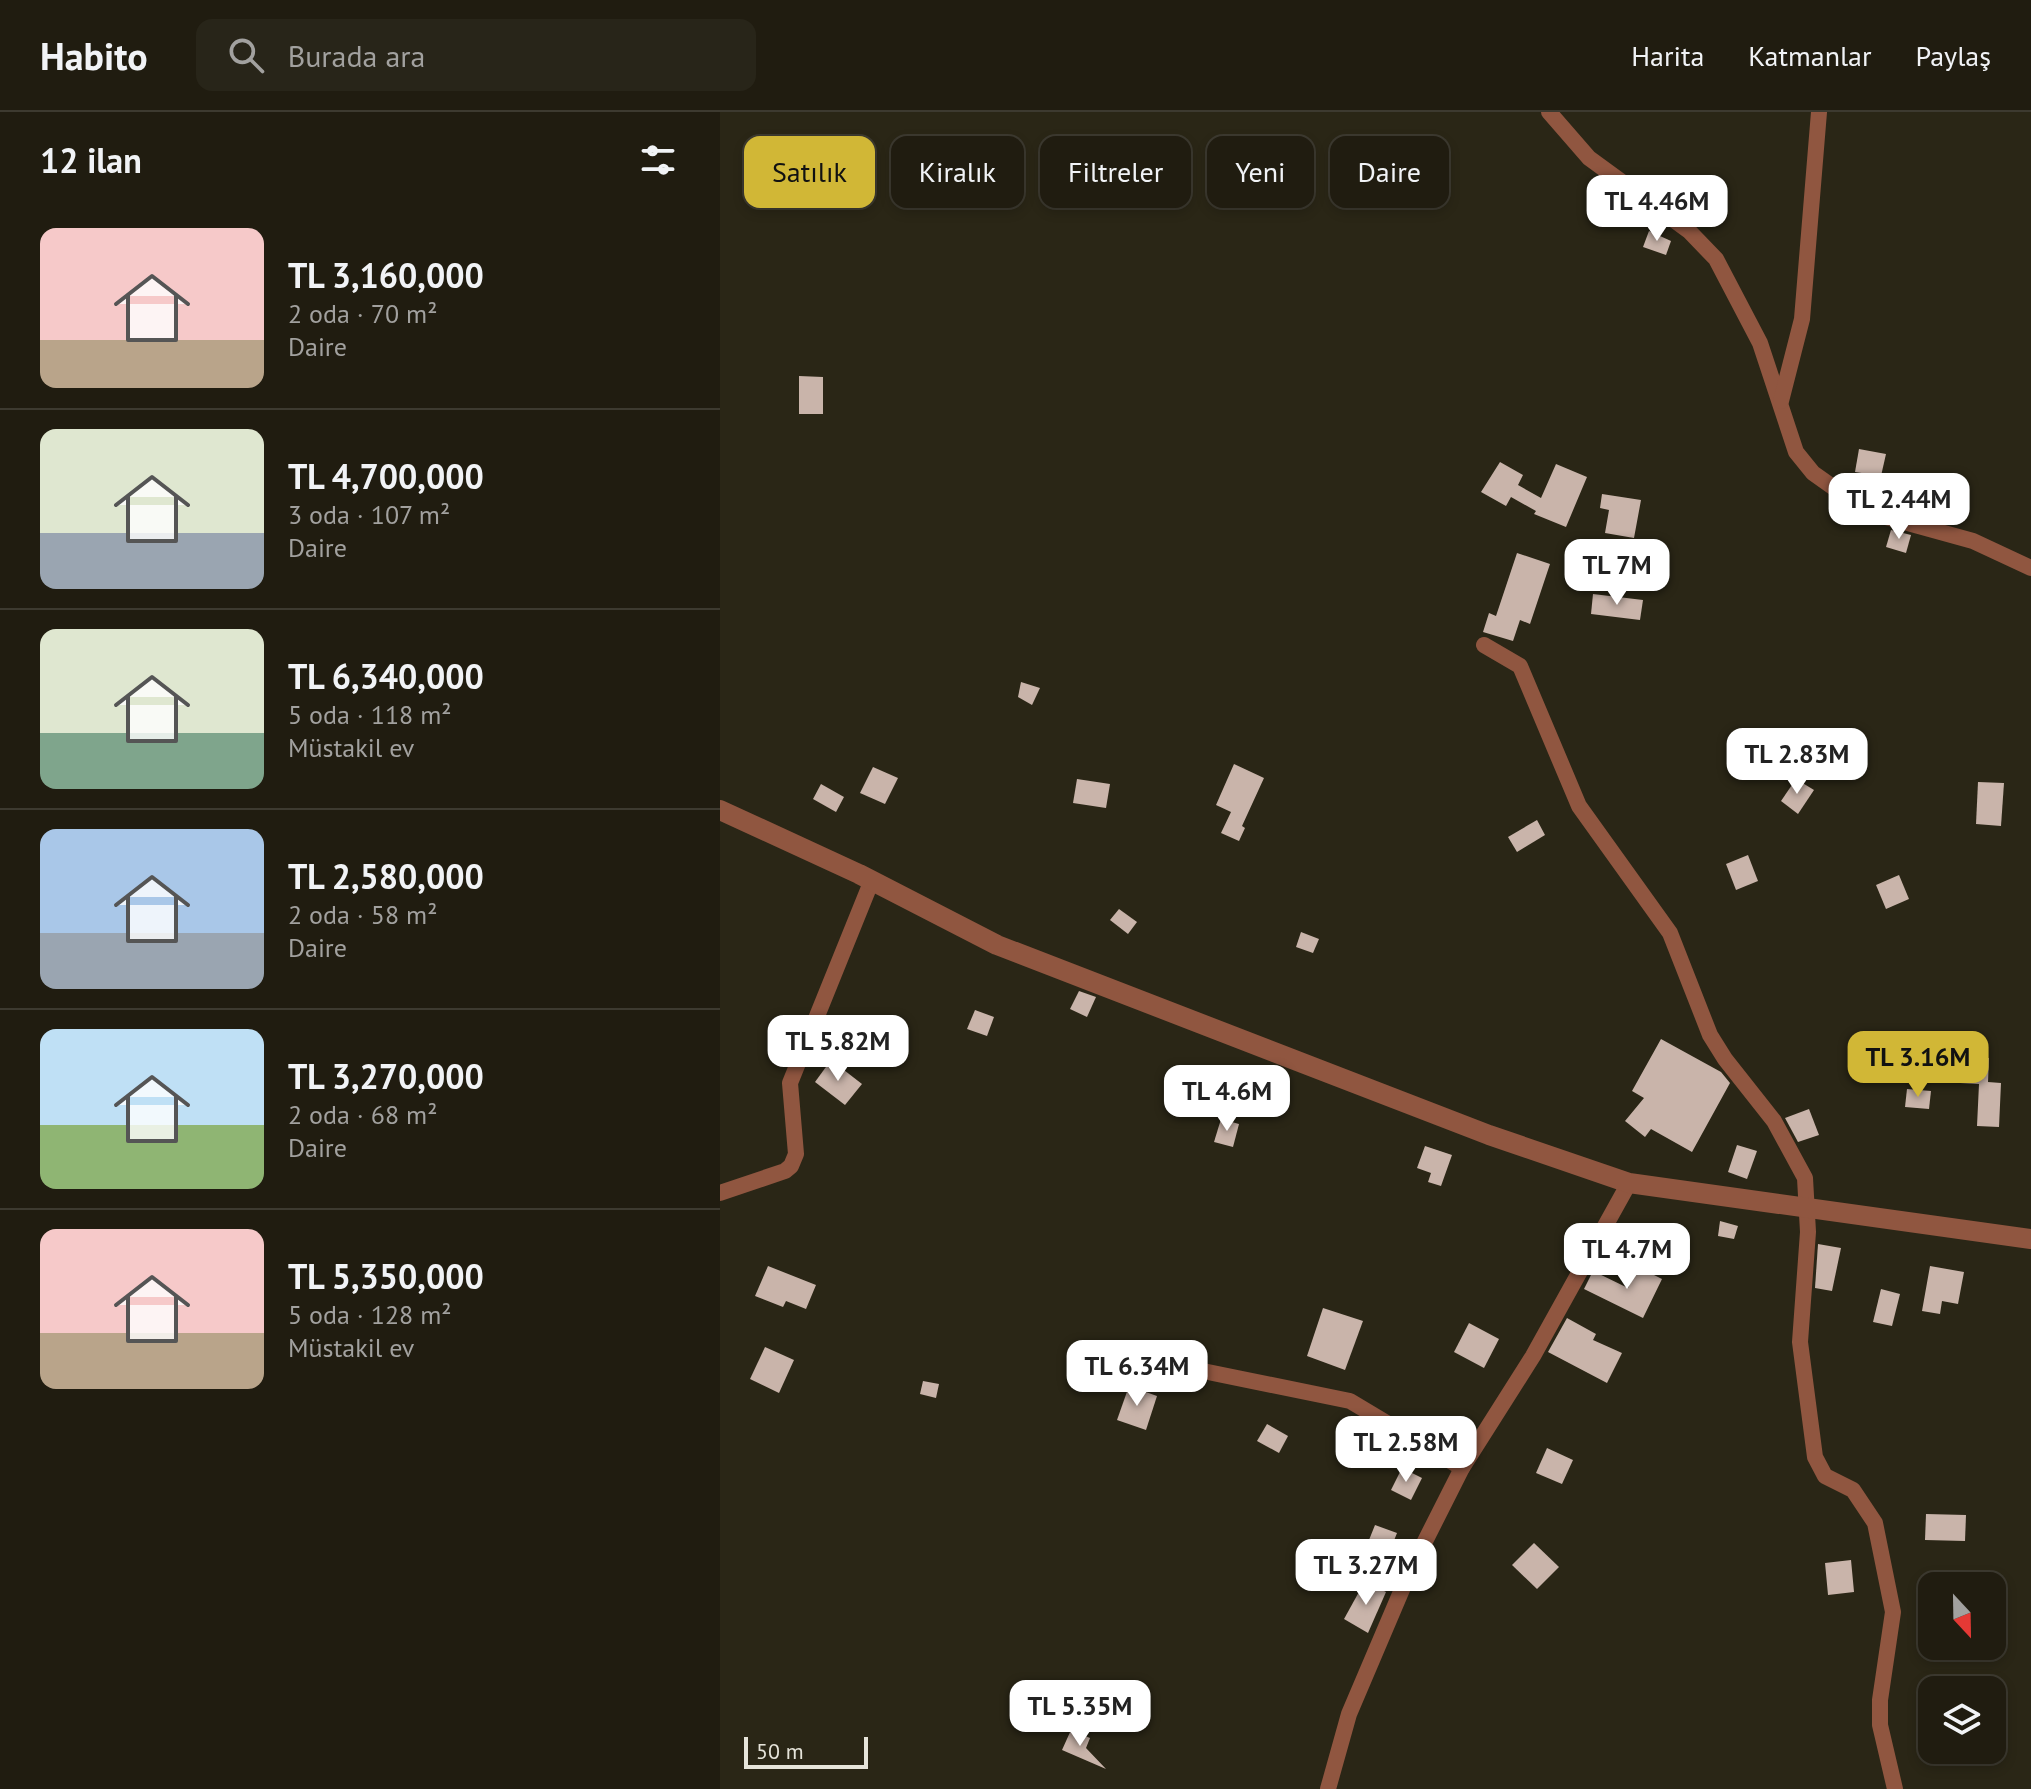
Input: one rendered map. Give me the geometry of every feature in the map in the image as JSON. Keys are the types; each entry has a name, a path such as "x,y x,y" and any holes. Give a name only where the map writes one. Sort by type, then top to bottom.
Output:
{"street":[{"path":"1549,112 1589,158 1689,231 1716,259 1760,343 1796,452 1813,473 1868,512 1973,541 2031,568"},
{"path":"1781,403 1802,319 1819,112"},
{"path":"1484,645 1520,666 1579,806 1670,933 1710,1035 1774,1121 1805,1178 1808,1232 1800,1342 1815,1457 1825,1476 1853,1490 1875,1523 1893,1612 1880,1700 1880,1725 1895,1789"},
{"path":"720,810 872,880 997,945 1489,1135 1629,1183 2031,1239"},
{"path":"720,1193 785,1171 791,1166 796,1154 790,1083 872,880"},
{"path":"1328,1789 1349,1714 1409,1573 1462,1468 1533,1356 1629,1183"},
{"path":"1203,1371 1350,1401 1462,1468"}],"building":[{"path":"1649,231 1671,241 1666,255 1643,247"},
{"path":"799,376 823,377 823,414 799,414"},
{"path":"1859,449 1886,454 1881,476 1855,472"},
{"path":"1500,462 1523,475 1518,485 1541,498 1556,464 1587,477 1566,527 1534,514 1536,511 1511,497 1506,506 1481,492"},
{"path":"1602,494 1641,500 1634,538 1605,533 1609,510 1600,508"},
{"path":"1891,530 1911,535 1906,553 1886,547"},
{"path":"1517,553 1550,564 1530,624 1520,620 1513,641 1483,632 1489,613 1496,616"},
{"path":"1593,594 1643,600 1640,620 1591,614"},
{"path":"1021,682 1040,688 1032,705 1018,697"},
{"path":"1798,745 1799,772 1781,774 1779,746"},
{"path":"1234,764 1264,778 1242,826 1245,828 1239,841 1221,833 1231,812 1216,805"},
{"path":"873,767 898,778 885,804 860,793"},
{"path":"1077,779 1110,784 1106,808 1073,803"},
{"path":"1796,779 1814,790 1798,814 1781,801"},
{"path":"1978,782 2004,783 2001,826 1976,824"},
{"path":"821,784 844,797 836,812 813,799"},
{"path":"1537,820 1545,835 1517,852 1508,837"},
{"path":"1748,855 1758,881 1736,890 1726,864"},
{"path":"1899,875 1909,899 1886,909 1876,885"},
{"path":"1119,909 1137,922 1128,934 1110,920"},
{"path":"1301,932 1319,939 1313,953 1296,947"},
{"path":"1079,991 1096,997 1087,1017 1070,1009"},
{"path":"975,1010 994,1017 987,1036 967,1029"},
{"path":"1661,1039 1721,1072 1730,1083 1692,1152 1651,1129 1645,1137 1625,1121 1644,1098 1632,1091"},
{"path":"1961,1057 1989,1058 1988,1082 2001,1083 1999,1127 1977,1126 1979,1084 1960,1083"},
{"path":"831,1060 862,1084 845,1105 815,1082"},
{"path":"1178,1067 1208,1073 1233,1085 1224,1105 1197,1092 1174,1088"},
{"path":"1907,1089 1931,1091 1929,1109 1905,1107"},
{"path":"1809,1109 1819,1135 1798,1142 1785,1118"},
{"path":"1221,1119 1239,1124 1233,1147 1214,1142"},
{"path":"1737,1145 1757,1151 1747,1179 1728,1172"},
{"path":"1425,1146 1452,1155 1441,1186 1428,1182 1431,1173 1417,1168"},
{"path":"1720,1221 1738,1226 1734,1239 1718,1236"},
{"path":"1818,1244 1841,1248 1832,1291 1815,1288"},
{"path":"768,1266 816,1285 806,1309 786,1301 783,1307 755,1296"},
{"path":"1930,1266 1964,1272 1958,1304 1942,1301 1940,1314 1922,1311"},
{"path":"1638,1267 1662,1279 1643,1318 1584,1289 1593,1271 1628,1288"},
{"path":"1881,1289 1900,1294 1892,1326 1873,1322"},
{"path":"1323,1308 1363,1321 1345,1370 1307,1356"},
{"path":"1567,1318 1596,1334 1593,1340 1622,1353 1607,1383 1548,1352"},
{"path":"1469,1323 1499,1339 1484,1368 1454,1352"},
{"path":"765,1347 794,1360 779,1393 750,1379"},
{"path":"1159,1355 1193,1365 1187,1384 1153,1374"},
{"path":"923,1381 939,1384 936,1398 920,1394"},
{"path":"1129,1386 1157,1396 1146,1430 1117,1420"},
{"path":"1267,1424 1288,1436 1279,1453 1257,1441"},
{"path":"1547,1448 1573,1460 1562,1484 1536,1473"},
{"path":"1402,1468 1422,1478 1411,1500 1391,1490"},
{"path":"1926,1514 1966,1515 1965,1541 1925,1540"},
{"path":"1375,1525 1397,1533 1387,1558 1365,1550"},
{"path":"1534,1543 1559,1567 1537,1589 1512,1565"},
{"path":"1851,1560 1854,1592 1828,1595 1825,1563"},
{"path":"1365,1581 1386,1592 1368,1633 1344,1619"},
{"path":"1071,1730 1090,1738 1086,1748 1106,1769 1062,1750"}]}
